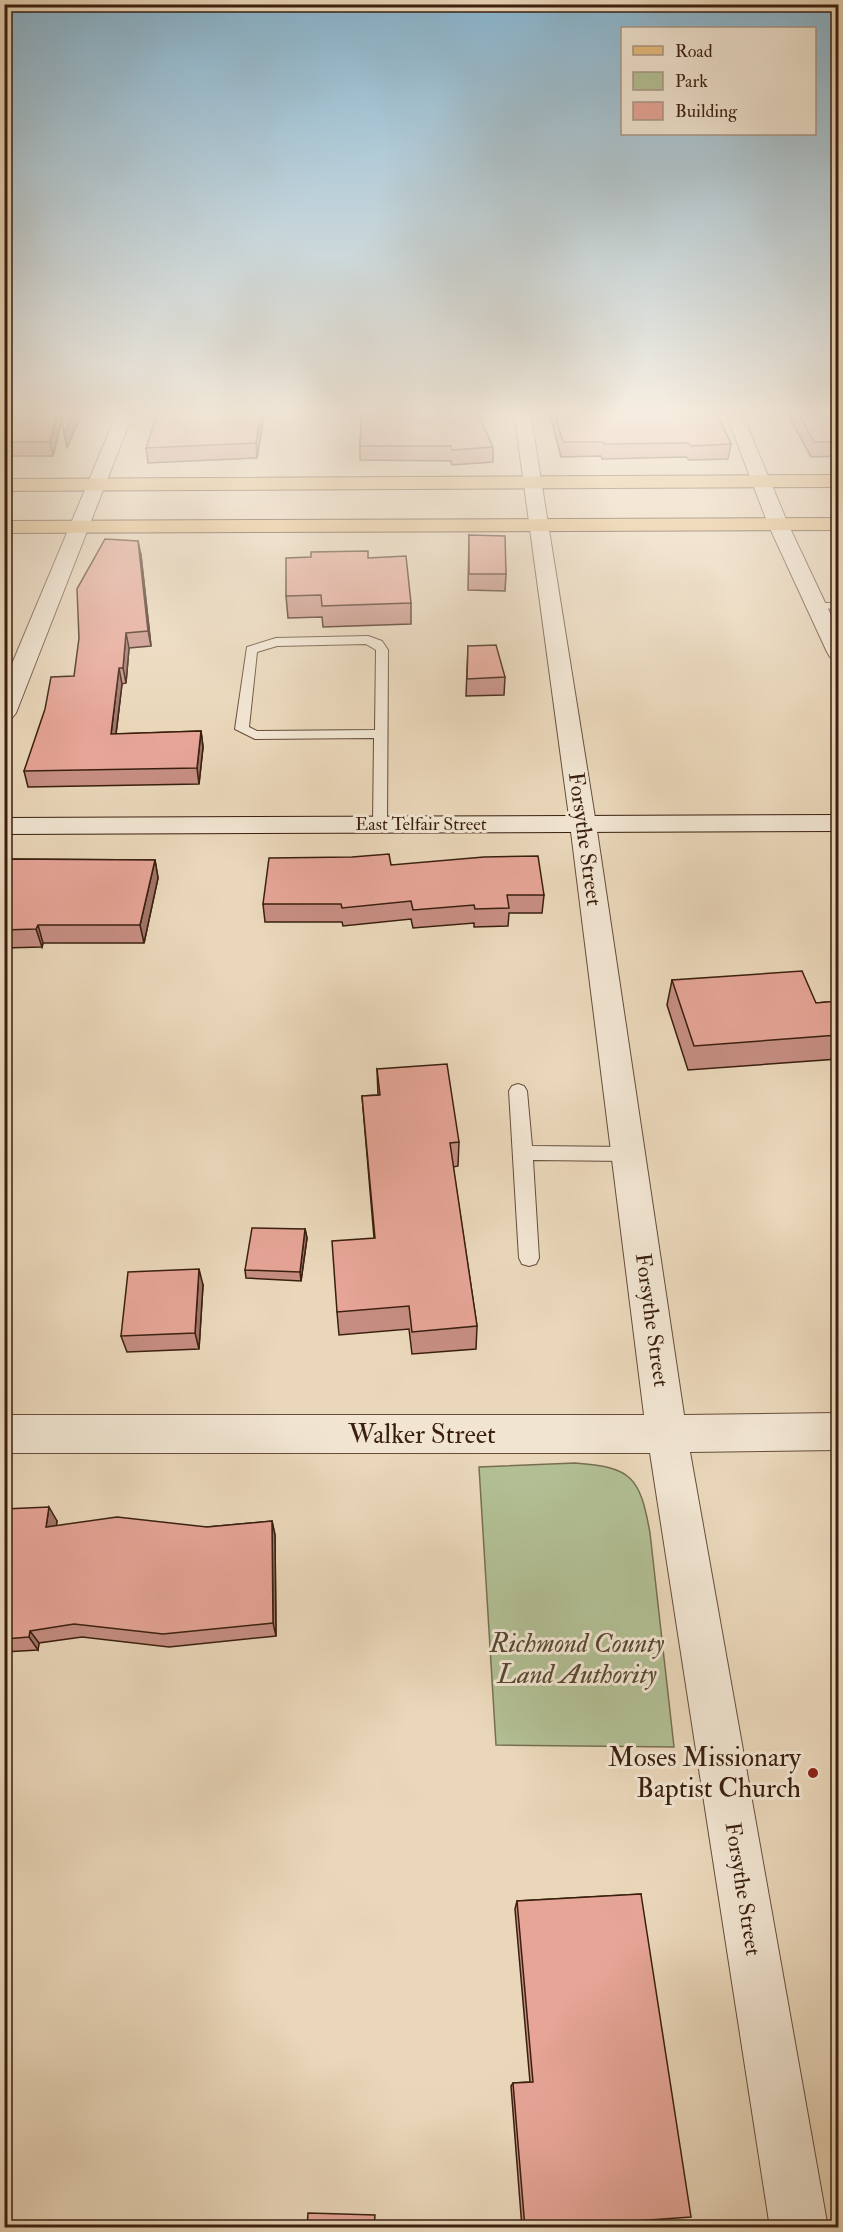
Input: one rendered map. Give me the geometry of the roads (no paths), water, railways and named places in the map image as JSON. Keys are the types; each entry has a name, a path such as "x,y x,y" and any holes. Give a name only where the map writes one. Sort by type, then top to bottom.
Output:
{"main road":[{"path":"4,527 838,524"}],"street":[{"path":"4,713 85,515"},
{"name":"Forsythe Street","path":"536,515 583,824 667,1434 799,2228"},
{"path":"775,515 838,652"},
{"name":"East Telfair Street","path":"4,826 838,824"},
{"name":"Walker Street","path":"4,1434 667,1434 838,1431"}],"lane":[{"path":"817,606 838,606"},
{"path":"380,825 382,650 378,644 368,640 276,642 251,650 242,729 255,735 381,734"},
{"path":"518,1091 529,1258"},
{"path":"523,1153 629,1154"}],"place":[{"name":"Moses Missionary Baptist Church","path":"813,1773"}],"park label":[{"name":"Richmond County Land Authority","path":"577,1658"}]}
